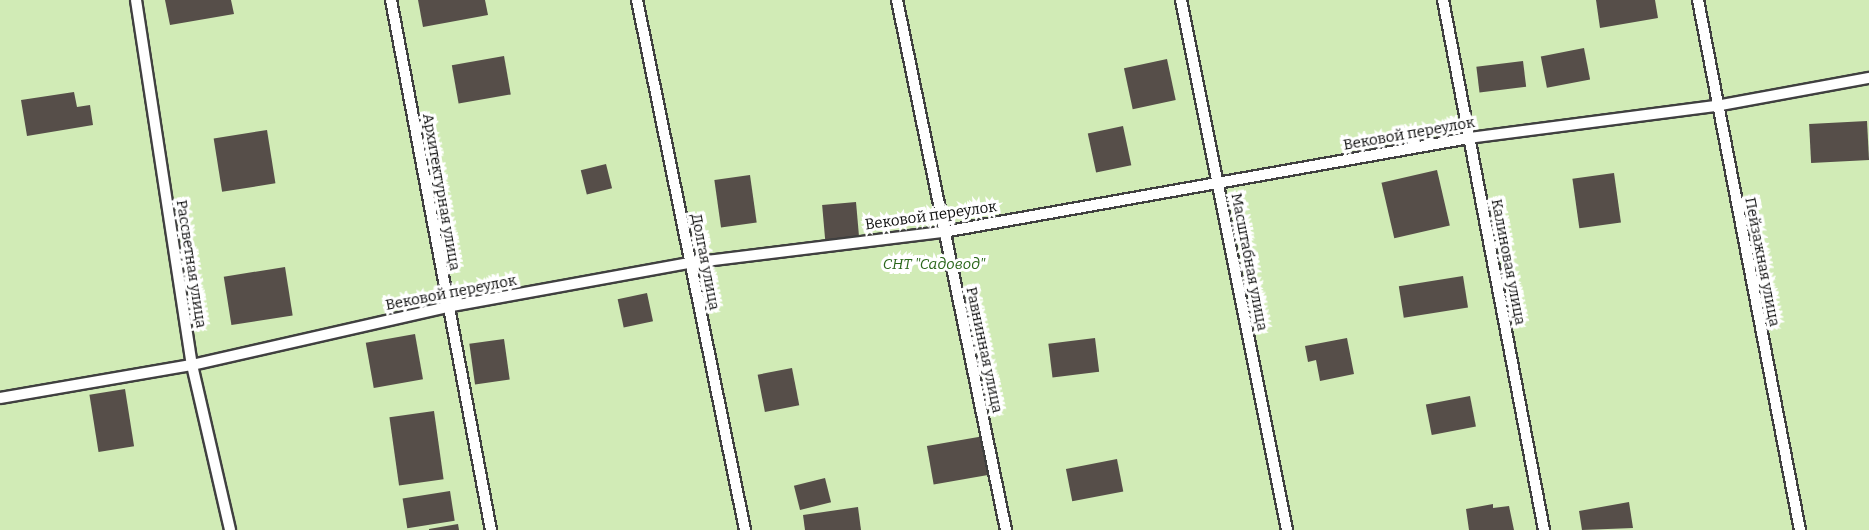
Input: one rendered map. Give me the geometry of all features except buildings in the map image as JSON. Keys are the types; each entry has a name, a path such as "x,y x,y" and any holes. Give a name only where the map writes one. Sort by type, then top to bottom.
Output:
{"lane":[{"name":"Рассветная улица","path":"136,0 192,365 230,530"},
{"name":"Архитектурная улица","path":"391,0 447,307 491,530"},
{"name":"Долгая улица","path":"637,0 745,530"},
{"name":"Равнинная улица","path":"897,0 1006,530"},
{"name":"Масштабная улица","path":"1181,0 1287,530"},
{"name":"Калиновая улица","path":"1443,0 1544,530"},
{"name":"Пейзажная улица","path":"1698,0 1716,106 1800,530"},
{"name":"Вековой переулок","path":"0,398 192,365 447,307 690,263 943,232 1469,138 1716,106 1869,78"}],"green space":[{"name":"СНТ \"Садовод\"","path":"0,0 1869,0 1869,530 0,530"}]}
